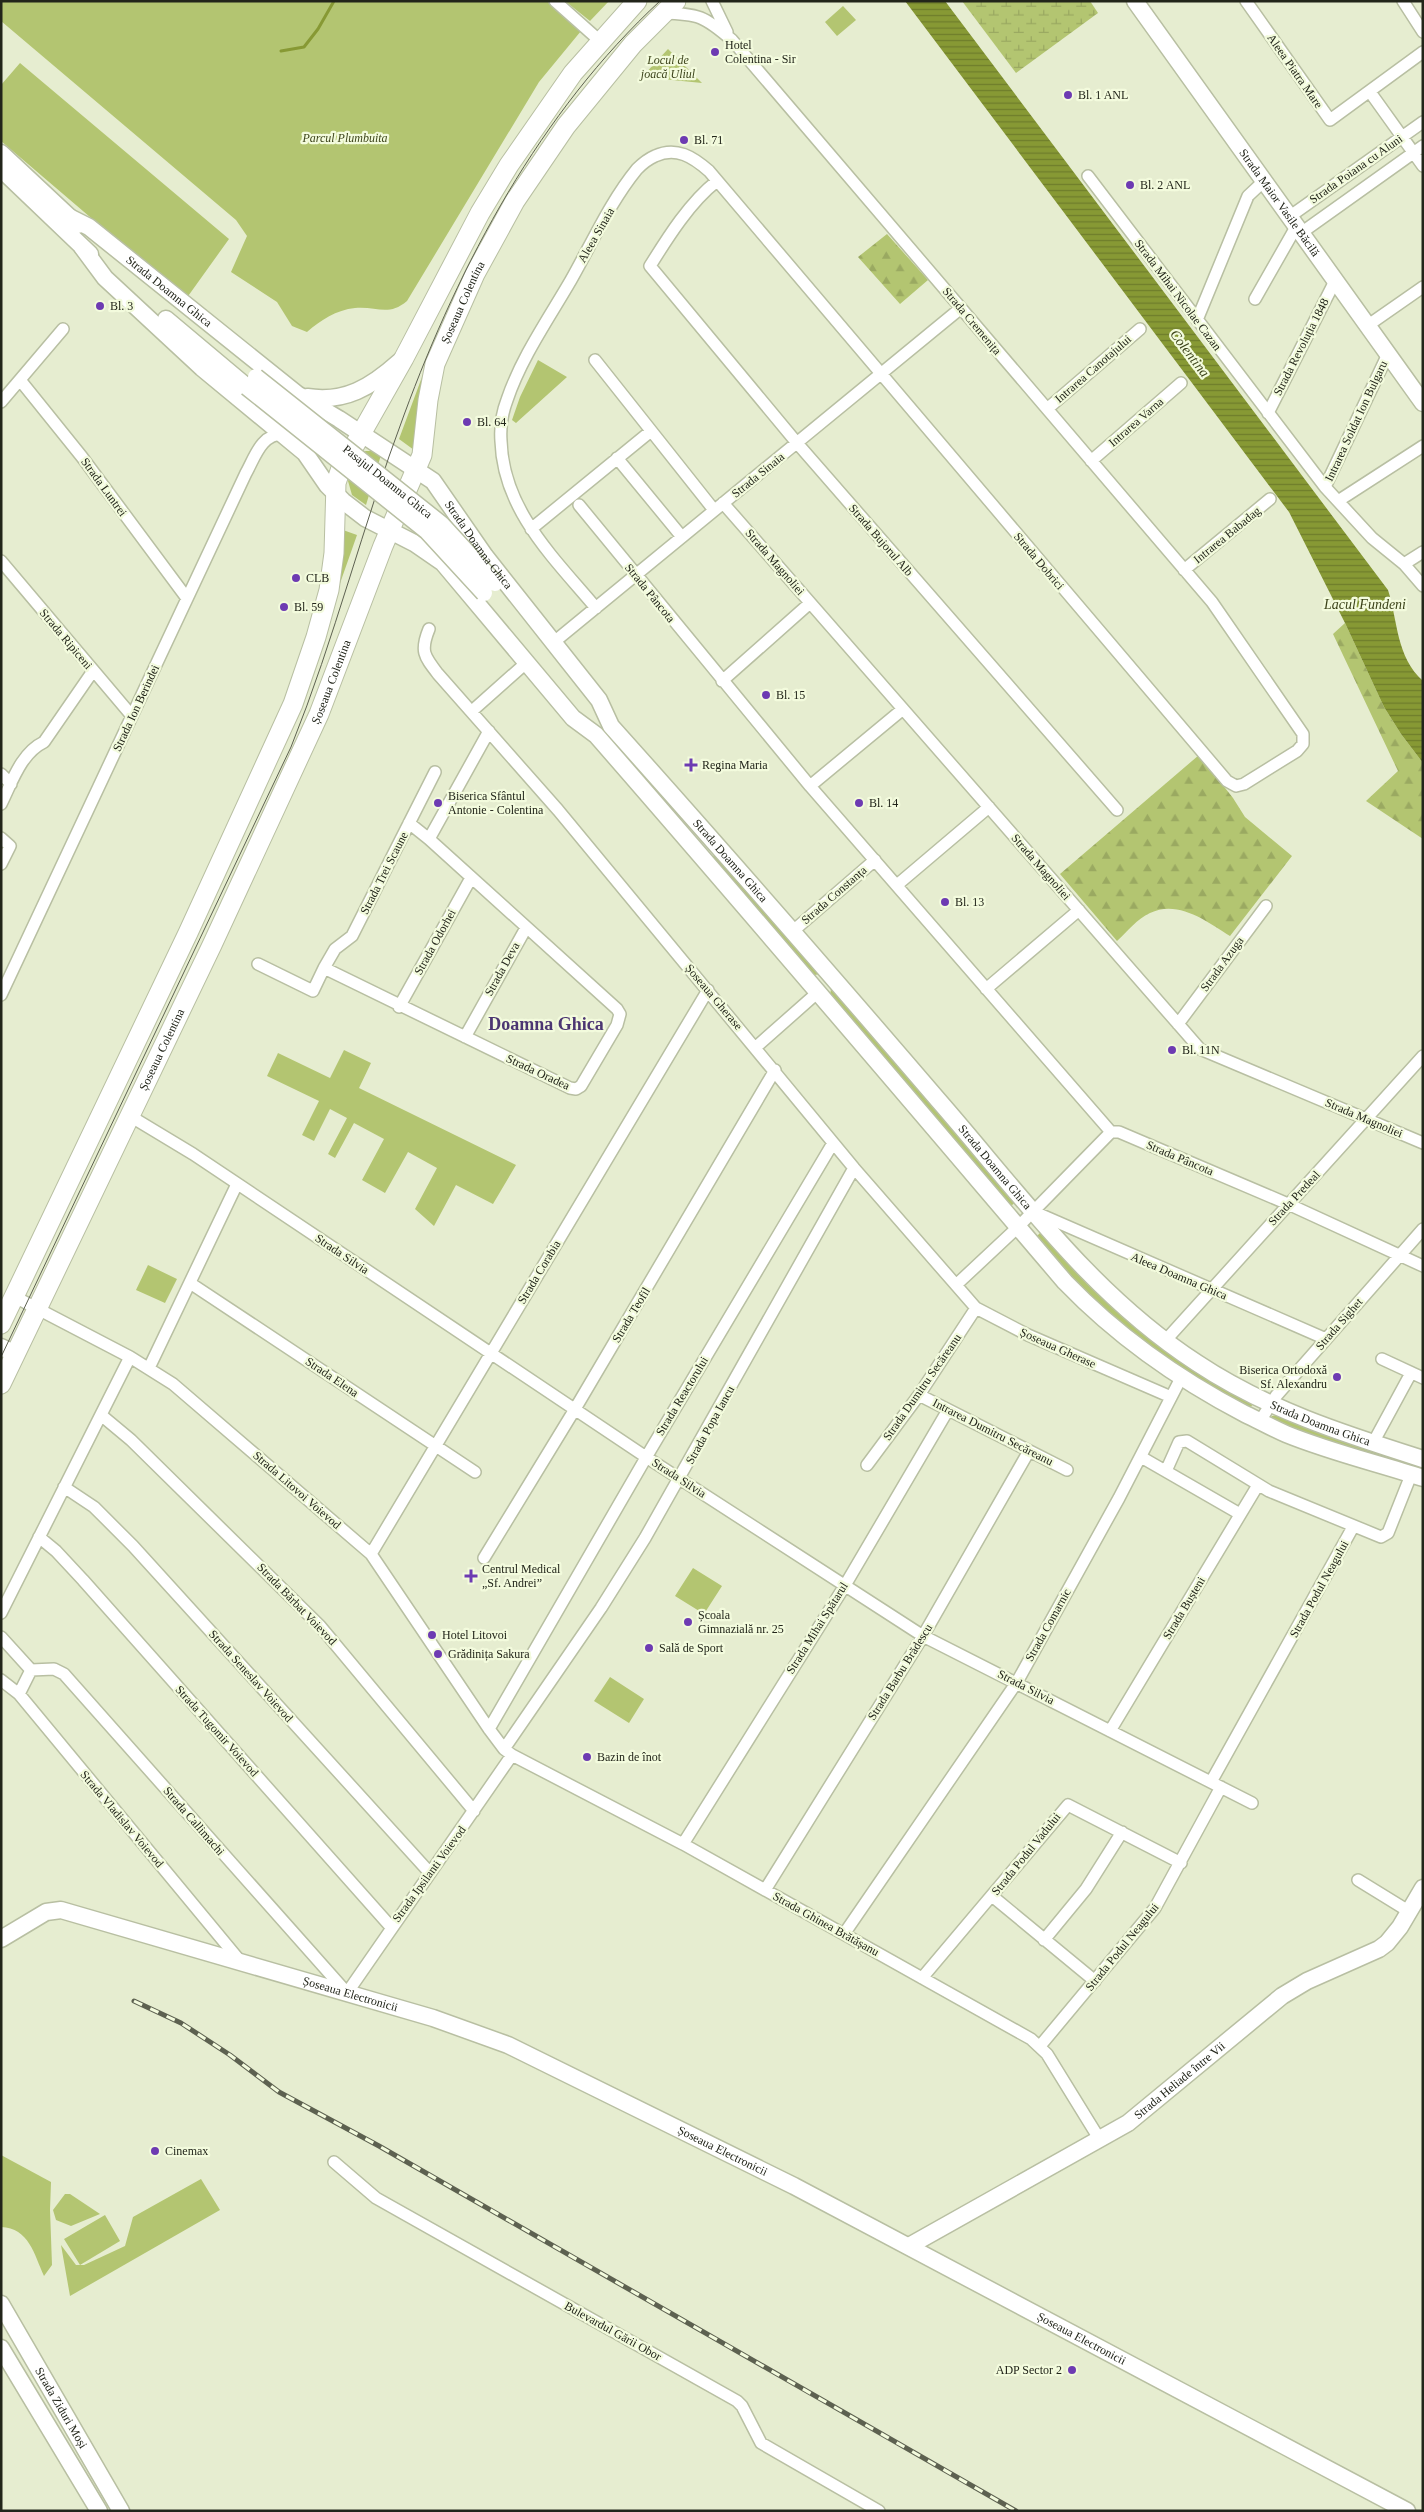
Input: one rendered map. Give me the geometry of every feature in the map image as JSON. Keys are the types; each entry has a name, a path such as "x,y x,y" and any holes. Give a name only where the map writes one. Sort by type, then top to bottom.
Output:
{"main road":[{"name":"Șoseaua Colentina","path":"1,1324 188,933 290,712 316,637 329,590 334,553 336,495 340,471 404,358 494,189 543,115 600,41 637,1"},
{"name":"Strada Maior Vasile Băcilă","path":"1134,1 1423,403"},
{"name":"Șoseaua Colentina","path":"1,1384 9,1350 38,1308 327,696 390,530 422,455 428,400 435,364 475,274 503,222 532,175 579,108 633,44 669,7"},
{"name":"Strada Doamna Ghica","path":"1,152 70,217 126,277"},
{"name":"Strada Doamna Ghica","path":"1,169 82,247 105,278 202,368 308,456 336,495 362,516 414,543 442,563 573,718 596,735 756,918 817,993 1018,1227 1087,1304 1129,1340 1181,1378 1260,1422 1301,1440 1417,1477"},
{"name":"Strada Doamna Ghica","path":"70,217 88,227 297,394 417,469 438,486 473,541 599,700 611,726 793,931 1099,1286 1138,1321 1165,1341 1214,1374 1270,1404 1329,1429 1423,1459"},
{"name":"Strada Doamna Ghica","path":"82,247 126,277"},
{"name":"Pasajul Doamna Ghica","path":"126,277 252,382 490,588 611,726"},
{"path":"297,394 320,399 344,397 368,387 404,358"},
{"name":"Pasajul Doamna Ghica","path":"490,588 596,735"},
{"name":"Strada Heliade între Vii","path":"909,2246 1100,2140 1150,2106 1282,1996 1307,1981 1379,1949 1387,1943 1410,1912 1423,1888"},
{"name":"Șoseaua Electronicii","path":"1,1939 46,1912 57,1909 463,2027 508,2045 794,2186 1407,2511"},
{"name":"Strada Ziduri Moși","path":"1,2304 121,2511"},
{"name":"Strada Ziduri Moși","path":"1,2348 99,2511"}],"street":[{"path":"555,1 600,41"},
{"name":"Strada Cremenița","path":"712,1 732,40"},
{"name":"Aleea Piatra Mare","path":"1246,1 1330,120 1423,52"},
{"path":"1403,1 1423,32"},
{"name":"Strada Cremenița","path":"669,7 702,17 732,40 1212,602"},
{"path":"1370,92 1402,137 1418,150 1423,166"},
{"name":"Strada Poiana cu Aluni","path":"1295,225 1423,122"},
{"name":"Strada Poiana cu Aluni","path":"1295,225 1418,150"},
{"name":"Aleea Sinaia","path":"596,608 531,529 513,496 505,470 500,442 507,399 531,350 616,201 642,164 656,155 664,153 682,153 697,161 717,181 881,374"},
{"name":"Strada Mihai Nicolae Cazan","path":"1088,176 1325,487 1372,538 1386,547 1423,586"},
{"name":"Strada Bujorul Alb","path":"717,181 708,188 688,213 650,266 797,443 1117,810"},
{"path":"1197,320 1248,196 1264,182"},
{"path":"1255,299 1295,225"},
{"name":"Strada Revoluția 1848","path":"1268,413 1335,280"},
{"path":"1367,326 1423,287"},
{"name":"Strada Sinaia","path":"554,642 961,308"},
{"path":"1,402 63,329"},
{"name":"Intrarea Canotajului","path":"1047,409 1140,329"},
{"name":"Intrarea Soldat Ion Bulgaru","path":"1325,487 1388,354"},
{"name":"Strada Magnoliei","path":"595,360 651,431 810,602 1200,1049 1423,1143"},
{"name":"Strada Dobrici","path":"881,374 1197,747 1227,781 1236,786 1244,784 1297,751 1303,744 1304,739 1303,734 1287,710 1212,602"},
{"name":"Strada Luntrei","path":"20,380 82,457 186,597"},
{"name":"Intrarea Varna","path":"1091,461 1181,383"},
{"path":"531,529 651,431"},
{"name":"Strada Ion Berindei","path":"1,995 186,597 262,443 272,435 283,434"},
{"path":"1338,501 1423,446"},
{"path":"617,458 682,537"},
{"name":"Intrarea Babadag","path":"1184,570 1270,499"},
{"name":"Strada Pâncota","path":"579,505 810,786 1111,1132 1119,1132 1288,1204 1423,1266"},
{"path":"1404,564 1423,552"},
{"name":"Strada Ripiceni","path":"1,561 132,716"},
{"path":"722,681 810,602"},
{"name":"Șoseaua Gherase","path":"429,629 423,646 426,659 756,1046 854,1168 976,1308 1028,1335 1171,1397"},
{"path":"472,711 526,663"},
{"path":"1,804 26,756 34,747 44,742 93,671"},
{"path":"810,786 903,709"},
{"name":"Strada Trei Scaune","path":"429,839 489,731"},
{"name":"Strada Trei Scaune","path":"324,968 335,949 352,936 435,772"},
{"path":"1,774 11,784"},
{"path":"897,885 989,807"},
{"name":"Strada Oradea","path":"324,968 399,1007 570,1088 576,1089 581,1086 617,1025 620,1014 617,1009 409,823"},
{"path":"1,838 10,846 1,864"},
{"name":"Strada Constanța","path":"793,931 875,860"},
{"name":"Strada Odorhei","path":"399,1007 471,878"},
{"name":"Strada Azuga","path":"1178,1024 1266,906"},
{"path":"986,989 1078,910"},
{"name":"Strada Deva","path":"465,1037 526,928"},
{"path":"258,964 312,991 324,968"},
{"name":"Strada Corabia","path":"371,1554 708,990"},
{"path":"756,1046 817,993"},
{"name":"Strada Predeal","path":"1165,1341 1423,1056"},
{"name":"Strada Teofil","path":"484,1558 575,1409 775,1070"},
{"name":"Strada Silvia","path":"130,1116 237,1184 646,1457 923,1636 1017,1682 1252,1803"},
{"path":"956,1285 1018,1227 1111,1132"},
{"name":"Strada Reactorului","path":"489,1729 646,1457 833,1143"},
{"name":"Strada Popa Iancu","path":"508,1752 618,1581 679,1478 854,1168"},
{"path":"149,1368 237,1184"},
{"name":"Aleea Doamna Ghica","path":"1033,1211 1326,1339"},
{"name":"Strada Sighet","path":"1260,1422 1270,1404 1423,1229"},
{"name":"Strada Elena","path":"190,1283 474,1472"},
{"name":"Strada Litovoi Voievod","path":"15,1297 130,1357 173,1384 371,1554 489,1729 508,1752"},
{"name":"Strada Dumitru Secăreanu","path":"867,1465 919,1395 976,1308"},
{"path":"1,1613 130,1357"},
{"path":"1382,1359 1423,1378"},
{"path":"1373,1443 1412,1373"},
{"name":"Strada Comarnic","path":"844,1934 1017,1682 1141,1457 1181,1378"},
{"name":"Intrarea Dumitru Secăreanu","path":"919,1395 1067,1470"},
{"name":"Strada Mihai Spătarul","path":"683,1844 844,1586 948,1410"},
{"name":"Strada Bărbat Voievod","path":"100,1415 131,1440 305,1610 474,1811"},
{"path":"1166,1471 1179,1442 1187,1441 1258,1486 1378,1537 1386,1535 1417,1477"},
{"name":"Strada Barbu Brădescu","path":"765,1890 923,1636 1029,1451"},
{"path":"1141,1457 1240,1514"},
{"name":"Strada Bușteni","path":"1110,1731 1258,1486"},
{"name":"Strada Seneslav Voievod","path":"64,1487 94,1507 133,1546 430,1873"},
{"name":"Strada Podul Neagului","path":"1040,2046 1155,1908 1181,1863 1216,1784 1354,1526"},
{"name":"Strada Tugomir Voievod","path":"39,1537 56,1551 83,1580 391,1927"},
{"path":"1,1637 32,1670 19,1694"},
{"name":"Strada Callimachi","path":"32,1670 54,1669 64,1674 347,1993"},
{"name":"Strada Vladislav Voievod","path":"1,1680 19,1694 240,1961"},
{"name":"Strada Ipsilanti Voievod","path":"347,1993 391,1927 474,1811 508,1752"},
{"name":"Strada Ghinea Brătășanu","path":"508,1752 683,1844 1040,2046 1100,2140"},
{"name":"Strada Podul Vadului","path":"922,1978 1064,1807 1072,1806 1181,1863"},
{"path":"1044,1940 1086,1889 1122,1832"},
{"path":"1358,1880 1410,1912"},
{"path":"992,1896 1095,1981"},
{"name":"Bulevardul Gării Obor","path":"334,2162 376,2198 737,2401 742,2406 763,2444 879,2511"}],"green space":[{"name":"Parcul Plumbuita","path":"1,1 547,1 581,31 539,82 407,301 394,309 388,310 355,308 341,311 323,320 307,332 292,326 277,302 231,272 247,236 236,220 1,21"},
{"path":"565,1 609,1 590,21"},
{"path":"962,1 1090,1 1098,13 1016,73"},
{"path":"843,6 856,20 837,36 825,22"},
{"name":"Locul de joacă Uliul","path":"668,49 702,83 642,77"},
{"path":"20,63 229,239 186,299 1,141 1,85"},
{"path":"887,234 928,280 900,304 858,257"},
{"path":"538,360 567,377 516,423 512,420 520,397"},
{"path":"422,377 414,450 399,439"},
{"path":"373,451 381,455 366,505 352,495 348,481 362,452"},
{"path":"343,530 357,535 338,589"},
{"path":"1345,623 1384,707 1423,763 1423,839 1366,801 1398,771 1333,634"},
{"path":"1199,755 1233,798 1245,817 1292,856 1230,936 1202,919 1182,910 1161,909 1145,916 1117,941 1060,874"},
{"path":"716,853 821,974 814,975 712,858"},
{"path":"835,988 1016,1202 1012,1205 1007,1204 830,995 831,989"},
{"path":"344,1050 371,1063 359,1088 516,1165 493,1204 456,1185 434,1226 415,1209 437,1168 408,1152 385,1193 362,1180 384,1139 354,1123 335,1158 328,1154 347,1118 330,1109 314,1141 302,1135 319,1101 267,1076 278,1053 330,1078"},
{"path":"1040,1233 1045,1234 1087,1284 1134,1325 1253,1404 1250,1408 1245,1408 1143,1344 1075,1285 1036,1237"},
{"path":"148,1265 177,1279 165,1303 136,1290"},
{"path":"1277,1415 1423,1463 1423,1473 1294,1432 1270,1420 1272,1416"},
{"path":"693,1568 722,1586 704,1614 675,1596"},
{"path":"610,1677 644,1699 629,1723 594,1701"},
{"path":"1,2155 51,2182 52,2265 44,2276 33,2251 24,2237 10,2228 1,2227"},
{"path":"201,2179 220,2210 70,2296 61,2245 76,2265 84,2265 125,2246 133,2217"},
{"path":"65,2194 70,2194 100,2214 71,2226 56,2220 53,2210"},
{"path":"105,2215 120,2241 80,2265 64,2239"}],"water":[{"name":"Lacul Fundeni","path":"905,1 945,1 1388,590 1403,650 1414,671 1423,681 1423,763 1384,707 1345,623 1289,512"}],"waterway":[{"path":"281,51 304,47 318,29 334,1"}],"tram line":[{"path":"1,1357 291,747 307,706 404,415 426,358 478,246 508,193 541,141 577,91 617,44 660,1"}],"railway":[{"path":"134,2001 181,2023 230,2055 279,2092 379,2146 1016,2511"}],"place":[{"name":"Hotel Colentina - Sir","path":"715,52"},
{"name":"Bl. 1 ANL","path":"1068,95"},
{"name":"Bl. 71","path":"684,140"},
{"name":"Bl. 2 ANL","path":"1130,185"},
{"name":"Bl. 3","path":"100,306"},
{"name":"Bl. 64","path":"467,422"},
{"name":"CLB","path":"296,578"},
{"name":"Bl. 59","path":"284,607"},
{"name":"Bl. 15","path":"766,695"},
{"name":"Regina Maria","path":"691,765"},
{"name":"Biserica Sfântul Antonie - Colentina","path":"438,803"},
{"name":"Bl. 14","path":"859,803"},
{"name":"Bl. 13","path":"945,902"},
{"name":"Bl. 11N","path":"1172,1050"},
{"name":"Biserica Ortodoxă Sf. Alexandru","path":"1337,1377"},
{"name":"Centrul Medical „Sf. Andrei”","path":"471,1576"},
{"name":"Școala Gimnazială nr. 25","path":"688,1622"},
{"name":"Hotel Litovoi","path":"432,1635"},
{"name":"Sală de Sport","path":"649,1648"},
{"name":"Grădinița Sakura","path":"438,1654"},
{"name":"Bazin de înot","path":"587,1757"},
{"name":"Cinemax","path":"155,2151"},
{"name":"ADP Sector 2","path":"1072,2370"}],"district":[{"name":"Doamna Ghica","path":"546,1024"}],"water label":[{"name":"Colentina","path":"1190,353"}]}
